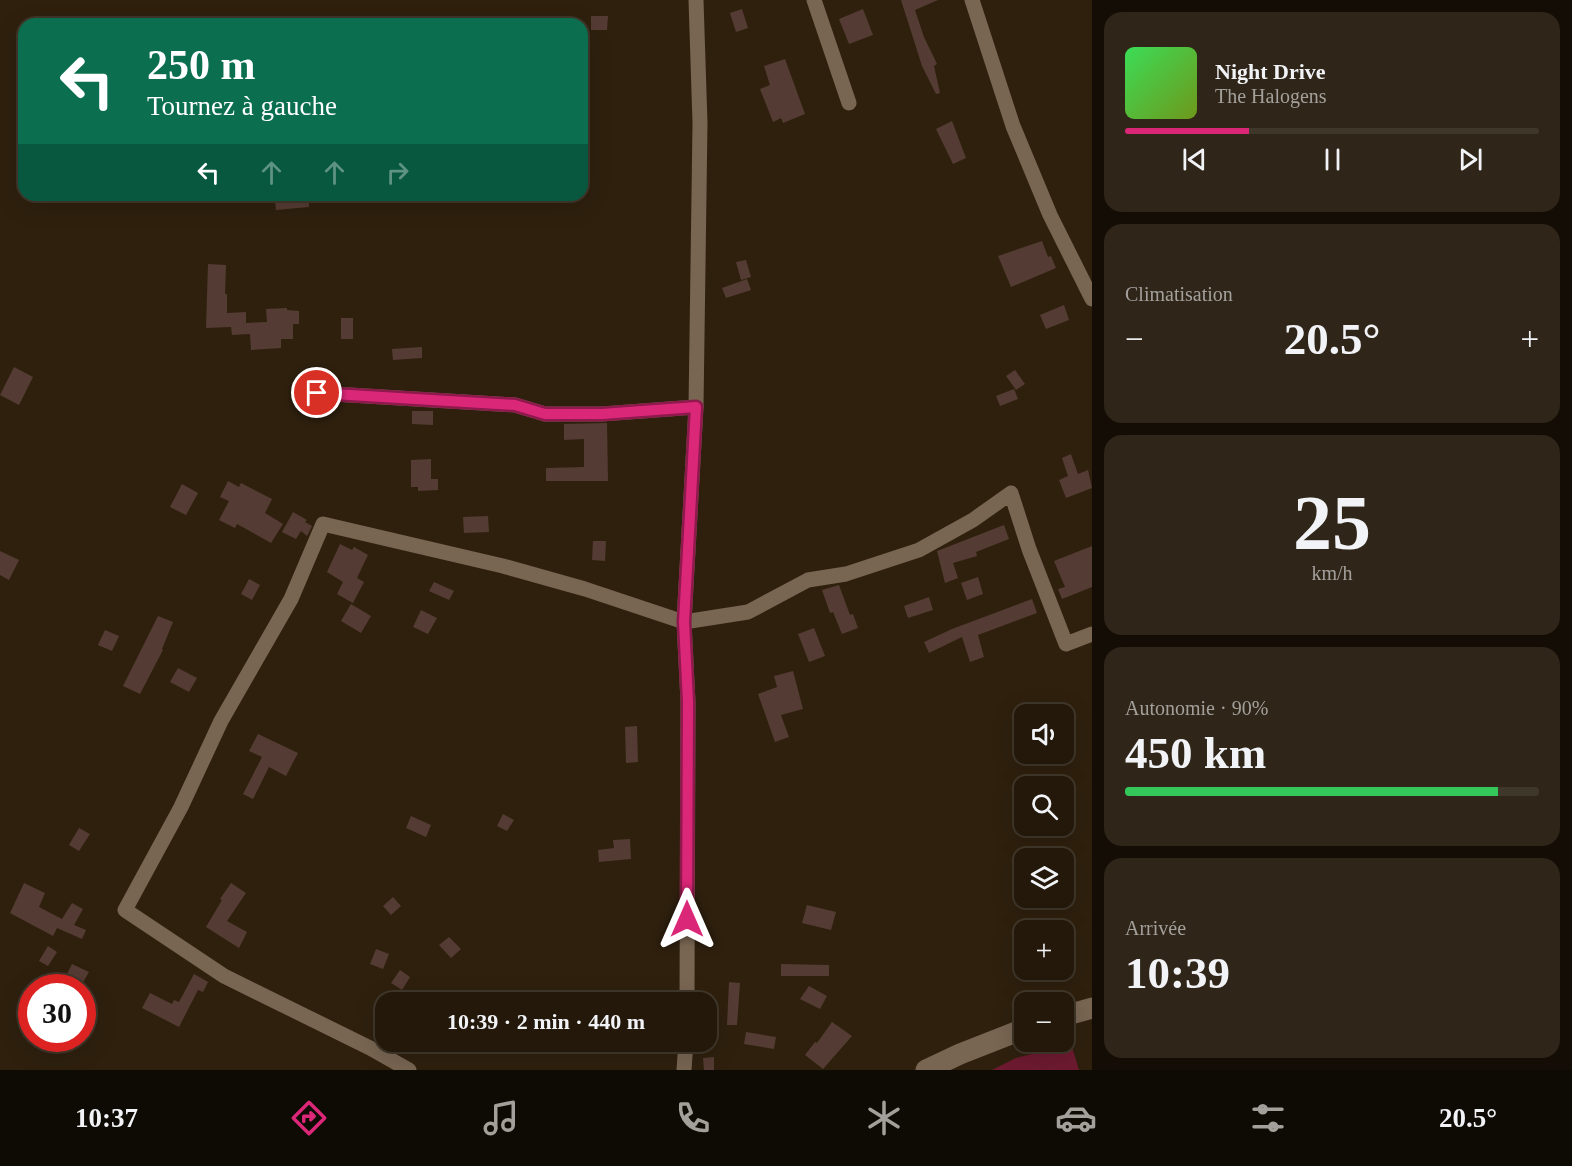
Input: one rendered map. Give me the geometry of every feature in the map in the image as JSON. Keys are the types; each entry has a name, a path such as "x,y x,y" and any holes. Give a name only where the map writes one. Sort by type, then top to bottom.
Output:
{"main road":[{"path":"1074,1013 1092,1008"},
{"path":"926,1070 1014,1033"}],"street":[{"path":"687,992 688,702 684,622 696,407 699,123 696,0"},
{"path":"814,0 849,103"},
{"path":"972,0 1013,126 1050,215 1092,299"},
{"path":"317,393 515,405 545,414 602,414 696,407"},
{"path":"410,1070 224,976 125,910 181,807 221,721 291,599 323,524 503,566 585,589 684,622 748,612 808,580 846,574 919,550 973,520 1011,493 1029,549 1066,644 1092,634"},
{"path":"684,1070 685,1052"}],"shaded area":[{"path":"1040,1052 1073,1052 1079,1070 992,1070 1016,1058"}],"building":[{"path":"901,0 938,0 915,10 924,37 937,64 934,66 940,93 936,94 922,66"},
{"path":"742,9 748,28 736,32 730,13"},
{"path":"863,9 873,35 849,44 839,19"},
{"path":"591,16 608,16 607,30 591,30"},
{"path":"785,59 805,114 783,123 781,118 773,122 760,89 770,85 764,66"},
{"path":"952,121 966,158 953,164 936,129"},
{"path":"275,201 309,201 309,207 276,210"},
{"path":"1042,241 1048,257 1051,256 1056,268 1011,287 998,256"},
{"path":"746,260 751,277 741,280 736,262"},
{"path":"208,264 226,265 227,313 246,312 246,323 267,322 266,309 287,308 287,310 299,311 299,324 293,324 293,339 281,339 281,348 251,350 250,334 232,335 231,327 206,328"},
{"path":"747,279 751,290 726,298 722,288"},
{"path":"1064,305 1069,320 1046,329 1040,315"},
{"path":"341,318 353,318 353,339 341,339"},
{"path":"422,347 422,358 393,360 392,349"},
{"path":"14,367 33,377 19,405 0,395"},
{"path":"1015,370 1025,384 1016,390 1006,376"},
{"path":"1014,389 1018,399 1000,406 996,396"},
{"path":"412,411 433,411 433,425 412,424"},
{"path":"607,423 608,481 546,481 546,468 584,467 584,439 564,440 564,424"},
{"path":"1071,454 1078,474 1088,470 1092,488 1066,498 1059,480 1068,476 1062,458"},
{"path":"431,459 431,479 438,479 438,490 418,491 418,487 411,487 411,460"},
{"path":"228,481 239,487 241,483 272,499 265,513 283,524 271,543 237,524 235,528 219,520 229,501 220,497"},
{"path":"182,484 198,493 186,515 170,507"},
{"path":"293,512 307,520 305,522 312,526 307,536 301,531 296,539 282,532"},
{"path":"488,516 489,532 464,533 463,517"},
{"path":"1004,525 1009,539 976,552 977,556 953,563 958,578 945,583 937,551"},
{"path":"593,541 606,541 605,561 592,560"},
{"path":"340,544 352,550 354,547 368,555 357,578 364,582 353,603 337,594 343,582 327,572"},
{"path":"1092,546 1092,587 1062,599 1058,589 1065,587 1054,561"},
{"path":"0,551 19,560 9,580 0,575"},
{"path":"978,577 983,594 967,600 961,583"},
{"path":"249,579 260,585 252,600 241,594"},
{"path":"434,582 454,591 449,600 429,591"},
{"path":"839,585 850,615 853,614 858,628 842,634 833,612 830,613 822,590"},
{"path":"929,597 933,610 908,618 904,606"},
{"path":"1032,599 1037,613 978,635 984,657 970,662 962,637 929,653 924,642"},
{"path":"351,604 371,616 361,633 341,621"},
{"path":"421,610 437,618 428,634 413,627"},
{"path":"158,616 173,622 163,650 140,694 123,686"},
{"path":"814,628 825,656 809,662 798,634"},
{"path":"105,630 119,636 112,651 98,645"},
{"path":"178,668 197,678 189,692 170,682"},
{"path":"793,671 803,709 781,715 789,737 775,742 758,694 777,687 774,676"},
{"path":"637,726 638,762 626,763 625,727"},
{"path":"258,734 298,753 286,776 269,767 253,799 243,794 262,757 249,751"},
{"path":"503,814 514,820 507,831 497,826"},
{"path":"411,816 431,825 426,837 406,828"},
{"path":"79,828 90,834 79,851 69,845"},
{"path":"630,839 631,859 599,862 598,850 614,848 613,840"},
{"path":"24,883 45,893 39,907 62,919 72,903 83,909 74,925 86,930 82,939 57,928 53,936 10,913"},
{"path":"231,883 246,893 227,921 247,932 239,948 206,927"},
{"path":"393,897 401,906 391,915 383,906"},
{"path":"807,905 836,912 831,930 802,923"},
{"path":"449,937 461,949 451,958 439,945"},
{"path":"48,946 57,952 48,966 39,961"},
{"path":"376,949 389,954 383,969 370,964"},
{"path":"72,964 89,972 88,974 67,974"},
{"path":"781,964 829,965 829,976 781,976"},
{"path":"400,970 410,977 402,990 391,983"},
{"path":"194,974 208,982 203,992 198,990 179,1027 142,1008 150,993 172,1004 174,1000 179,1002"},
{"path":"729,982 740,983 737,1025 727,1025"},
{"path":"809,986 827,996 820,1009 800,999"},
{"path":"832,1022 852,1036 823,1069 805,1055"},
{"path":"746,1032 776,1037 774,1049 744,1044"},
{"path":"714,1057 714,1070 704,1070 703,1058"}],"route":[{"path":"317,393 515,405 545,414 602,414 696,407 684,622 688,702 687,919"}]}
